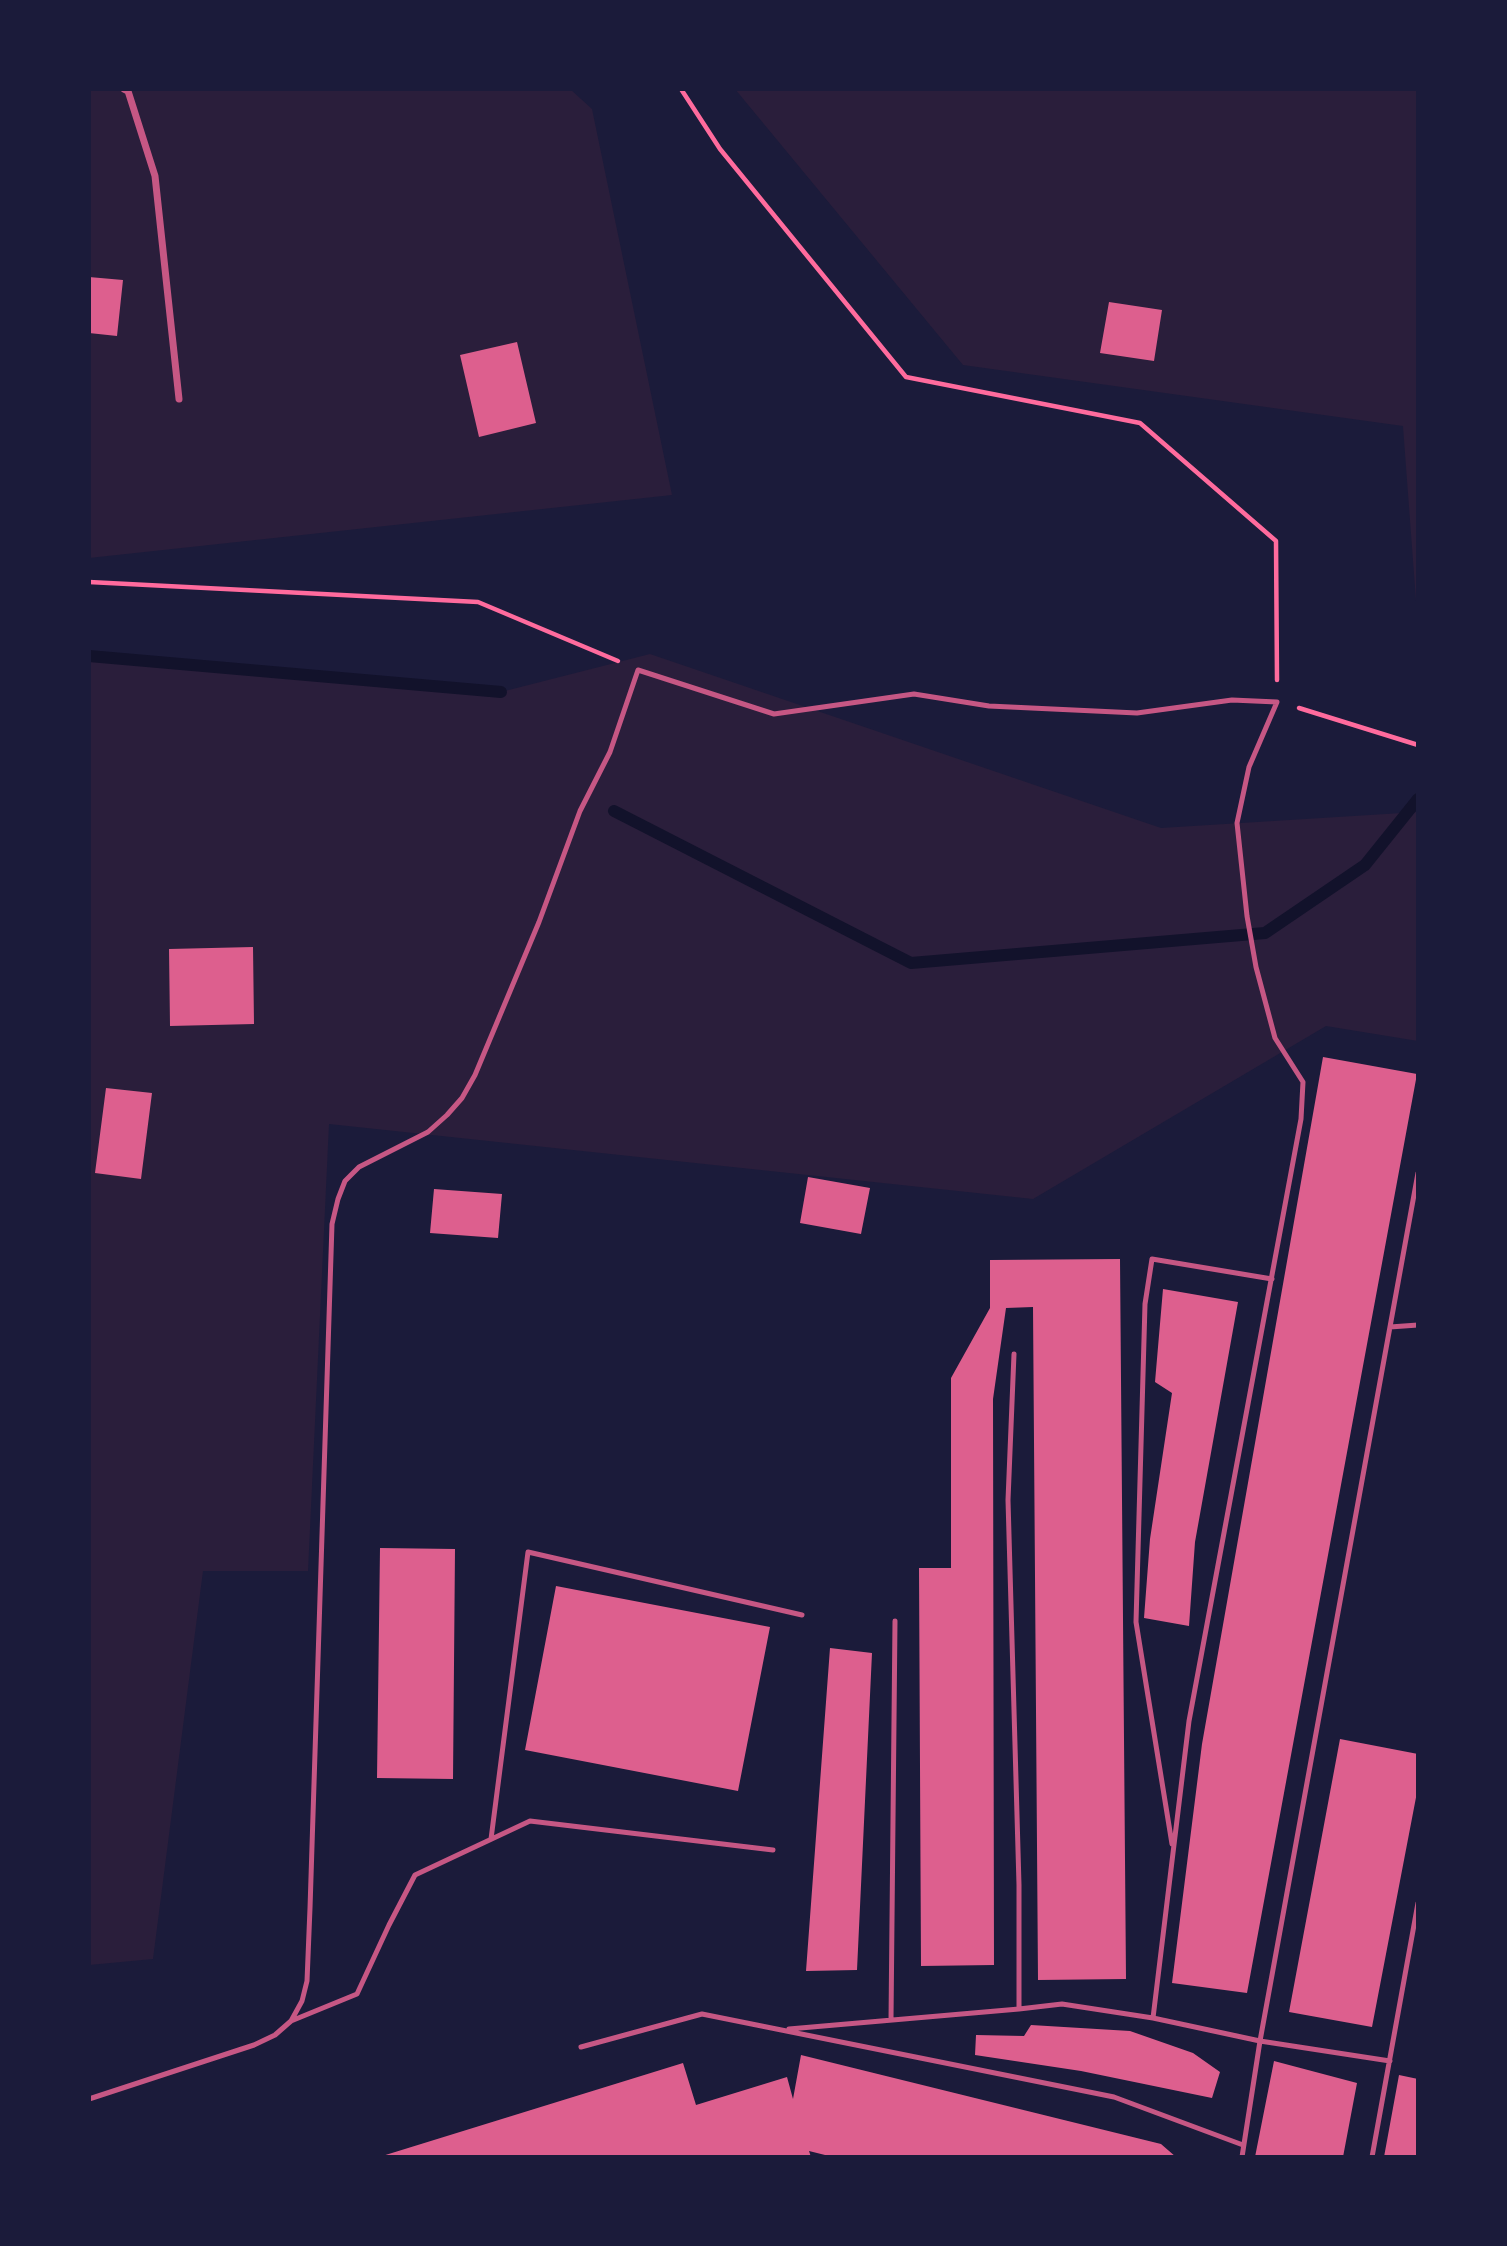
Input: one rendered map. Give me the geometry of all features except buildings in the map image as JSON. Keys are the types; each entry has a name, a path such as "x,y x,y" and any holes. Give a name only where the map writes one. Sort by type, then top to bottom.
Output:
{"street":[{"path":"126,90 155,176 179,399"}],"lane":[{"path":"291,2021 302,2001 307,1981 332,1224 338,1199 345,1181 359,1167 428,1132 462,1098 487,1050 580,811 610,752 638,670 774,714 914,694 989,706 1137,713 1232,700 1278,702 1248,767 1237,823 1247,916 1256,967 1275,1038 1303,1082 1301,1119 1189,1721 1153,2018"},
{"path":"1242,2157 1260,2041 1418,1173"},
{"path":"1173,1851 1136,1622 1145,1304 1152,1259 1272,1279"},
{"path":"1390,1327 1418,1325"},
{"path":"1014,1354 1008,1500 1019,1885 1019,2009"},
{"path":"491,1839 528,1552 802,1615"},
{"path":"891,2020 895,1620"},
{"path":"89,2099 254,2045 275,2035 291,2021 357,1994 415,1875 530,1821 773,1850"},
{"path":"1372,2157 1418,1903"},
{"path":"780,2030 1062,2004 1153,2018 1260,2041 1390,2061"},
{"path":"580,2047 702,2014 1114,2097 1243,2145"}],"path":[{"path":"681,89 720,149 906,377 1140,424 1276,541 1278,702 1418,745"},
{"path":"89,582 478,602 638,670"}],"shaded area":[{"path":"89,89 570,89 592,109 672,495 89,558"},
{"path":"735,89 1418,89 1418,628 1403,426 963,365"},
{"path":"650,654 1161,828 1418,812 1418,1041 1326,1026 1033,1199 329,1124 308,1571 203,1571 153,1959 89,1965 89,656 501,692"}],"waterway":[{"path":"89,656 501,692"},
{"path":"614,811 911,963 1265,933 1365,865 1418,799"}]}
